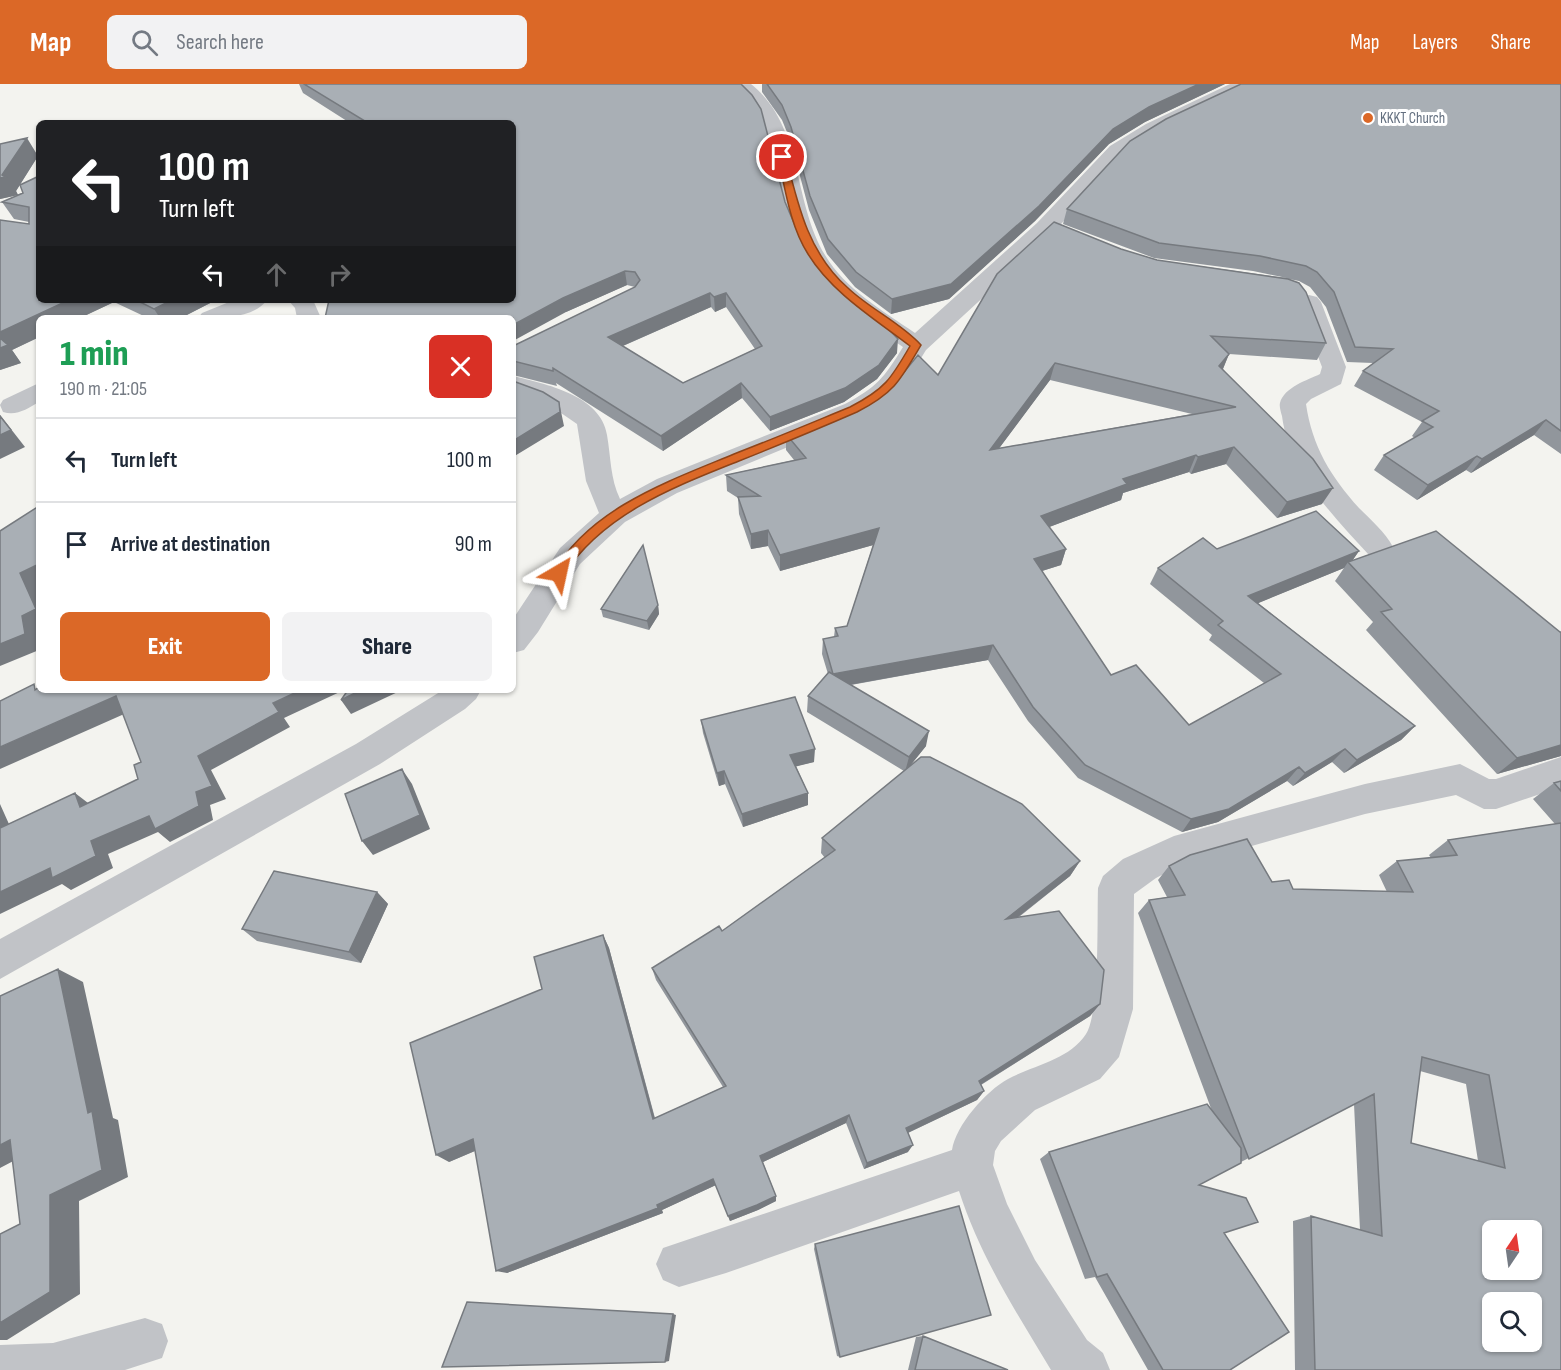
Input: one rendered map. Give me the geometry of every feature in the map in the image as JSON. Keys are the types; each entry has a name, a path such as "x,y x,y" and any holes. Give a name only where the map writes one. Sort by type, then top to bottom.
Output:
{"street":[{"path":"739,84 762,105 775,129 794,209 812,253 843,290 916,345"},
{"path":"516,637 570,556 615,515 667,486 854,410 880,396 895,380 916,345 1056,231 1117,150 1153,128 1245,84"},
{"path":"1287,288 1297,291 1309,302 1334,367 1332,378 1302,393 1293,403 1299,442 1333,497 1378,547"},
{"path":"218,315 248,303"},
{"path":"516,385 537,389 561,401 579,411 591,425 604,497 615,515"},
{"path":"12,406 36,393"},
{"path":"0,960 368,754 462,693"},
{"path":"1086,1370 1070,1357 1019,1276 988,1213 972,1165 974,1146 995,1118 1020,1095 1086,1065 1105,1043 1113,1009 1116,888 1128,874 1145,864 1196,845 1365,799 1460,779 1484,794 1497,794 1561,772"},
{"path":"679,1264 726,1251 843,1208 972,1165"},
{"path":"0,1370 52,1367 145,1341"}],"building":[{"path":"304,84 741,84 761,109 785,202 803,244 831,279 873,313 898,339 879,365 845,388 770,417 741,383 661,436 553,368 553,371 516,362 516,345 635,287 640,280 635,272 625,271 563,298 516,323 516,315 326,315 328,303 516,303 516,120 363,120","holes":["710,293 714,297 726,293 762,346 683,383 608,337"]},
{"path":"767,84 1199,84 1149,107 1113,129 1039,206 951,284 892,299 856,272 828,239 810,196 791,127 782,105"},
{"path":"1241,84 1561,84 1561,431 1546,420 1482,459 1477,456 1428,485 1384,455 1433,427 1422,421 1439,411 1363,371 1393,349 1355,347 1334,292 1317,272 1306,266 1260,256 1159,243 1067,209 1130,141 1166,119"},
{"path":"27,138 2,175 6,177 0,178 0,144"},
{"path":"36,177 36,303 63,303 0,332 0,220 29,224 29,207 2,202 23,193 20,185"},
{"path":"1054,222 1121,249 1157,260 1288,279 1299,283 1306,292 1326,343 1211,336 1229,354 1219,366 1313,459 1333,488 1287,502 1234,447 1198,457 1196,455 1123,479 1127,484 1041,516 1066,549 1034,559 1111,675 1136,665 1189,725 1281,674 1218,625 1223,621 1158,568 1203,538 1217,549 1316,511 1359,551 1248,596 1415,726 1357,760 1345,749 1305,773 1299,767 1229,809 1191,819 1085,765 1033,707 993,645 833,674 823,639 838,636 835,628 847,626 879,528 780,555 768,530 751,534 738,497 760,496 726,475 806,458 786,434 865,402 892,387 918,355 938,375 997,274","holes":["1055,363 1236,407 990,450"]},
{"path":"142,303 166,303 154,309"},
{"path":"0,338 8,345 0,348"},
{"path":"516,382 543,392 559,402 560,412 516,439"},
{"path":"0,416 11,430 0,435"},
{"path":"36,508 36,565 20,573 36,609 22,616 25,634 0,644 0,531"},
{"path":"1436,531 1561,632 1561,745 1517,758 1381,612 1392,609 1348,562"},
{"path":"643,545 658,605 647,621 601,609"},
{"path":"829,672 929,731 909,757 808,696"},
{"path":"34,684 36,693 295,693 273,703 279,712 198,756 212,786 196,792 199,806 155,829 149,816 91,841 96,856 52,878 50,868 0,892 0,828 75,793 80,807 138,779 134,765 141,762 116,696 0,747 0,701"},
{"path":"346,693 355,693 341,700"},
{"path":"795,697 815,749 790,755 808,793 742,814 724,771 717,773 701,720"},
{"path":"921,757 930,757 1022,804 1080,861 1006,919 1059,911 1104,970 1100,1004 979,1081 984,1091 906,1128 913,1145 867,1163 849,1115 760,1156 776,1196 757,1205 728,1216 713,1179 657,1205 658,1208 496,1271 473,1139 436,1155 410,1043 542,989 534,957 603,935 653,1119 726,1086 652,968 719,926 722,931 835,850 822,838"},
{"path":"402,769 420,815 362,841 345,794"},
{"path":"1561,781 1561,791 1554,783"},
{"path":"1561,823 1561,1370 1315,1370 1311,1216 1382,1236 1374,1094 1249,1159 1149,900 1185,895 1169,866 1190,855 1247,839 1272,882 1289,880 1293,889 1413,892 1397,861 1457,855 1448,840","holes":["1422,1057 1489,1075 1505,1168 1411,1143"]},
{"path":"274,871 377,892 349,952 242,929"},
{"path":"58,969 88,1113 92,1111 102,1170 50,1195 50,1292 0,1323 0,1234 20,1224 10,1140 0,1145 0,996"},
{"path":"1207,1104 1241,1148 1241,1163 1199,1185 1246,1198 1258,1222 1224,1233 1289,1332 1230,1370 1163,1370 1107,1274 1097,1277 1049,1152"},
{"path":"959,1206 991,1315 840,1357 815,1244"},
{"path":"467,1302 673,1314 665,1362 442,1367"},
{"path":"923,1336 1008,1370 915,1370"}],"place":[{"name":"KKKT Church","path":"1368,118"}],"route":[{"path":"559,573 570,556 615,515 667,486 854,410 880,396 895,380 916,345 843,290 812,253 794,209 782,157"}]}
